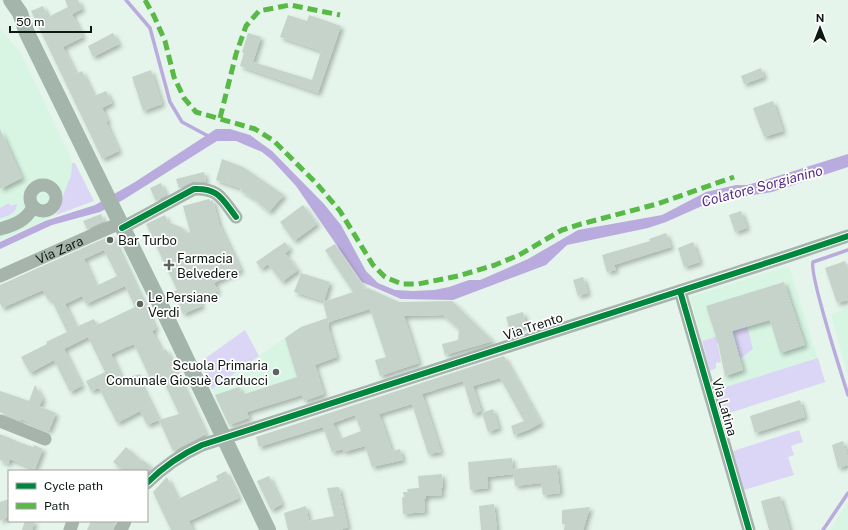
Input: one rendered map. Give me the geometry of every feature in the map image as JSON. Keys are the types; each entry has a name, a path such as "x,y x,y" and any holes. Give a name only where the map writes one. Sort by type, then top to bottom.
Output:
{"main road":[{"path":"11,0 20,13 27,33 225,438 268,530"},
{"path":"0,4 8,10 27,33"}],"street":[{"name":"Via Zara","path":"0,276 121,225 194,189 207,189 220,196 236,217"},
{"path":"0,229 12,226 22,221 30,213 33,207"},
{"name":"Via Trento","path":"148,482 168,465 197,447 848,236"},
{"name":"Via Latina","path":"680,291 749,530"},
{"path":"0,421 45,439"}],"shaded area":[{"path":"0,29 22,56 72,163 71,175 60,208 56,215 0,240"},
{"path":"72,163 75,163 94,201 56,215 60,208 71,175"},
{"path":"9,203 10,206 17,204 15,210 9,215 0,218 0,208"},
{"path":"789,266 825,382 723,415 712,379 743,370 732,332 702,341 690,297"},
{"path":"848,307 848,376 831,315"},
{"name":"Scuola Primaria Comunale Giosuè Carducci","path":"302,326 324,394 304,401 302,395 248,412 249,418 229,425 212,389"},
{"path":"747,326 753,349 740,359 732,331"},
{"path":"245,330 259,356 212,389 200,362"},
{"path":"721,335 722,342 717,343 721,362 716,363 716,368 710,371 702,341"},
{"path":"818,358 825,382 723,415 716,390"},
{"path":"799,430 803,442 791,446 794,455 788,457 794,475 744,490 733,451"},
{"path":"848,502 848,530 830,530"}],"water":[{"name":"Colatore Sorgianino","path":"216,129 230,129 250,135 272,151 324,204 341,225 366,271 378,283 395,290 434,290 449,287 469,280 480,280 528,259 578,230 662,215 706,192 736,185 747,185 848,154 848,167 772,192 711,202 666,222 648,228 567,245 546,265 453,300 401,299 362,282 296,186 272,160 262,152 236,141 217,141 123,200 100,212 52,225 0,249 0,242 45,221 95,205 135,182"}],"building":[{"path":"65,0 78,0 82,9 72,14 83,37 63,47 76,74 82,71 94,96 106,91 112,103 102,108 108,121 106,122 119,151 102,159 31,11 43,6 48,17 68,7"},
{"path":"288,15 307,21 309,15 341,26 318,93 240,66 244,53 242,52 248,33 261,37 253,62 312,80 321,51 280,37"},
{"path":"113,33 119,44 93,57 88,46"},
{"path":"761,68 764,77 744,84 741,76"},
{"path":"151,70 162,104 143,111 132,77"},
{"path":"773,101 783,131 764,137 753,108"},
{"path":"0,129 22,178 0,189"},
{"path":"222,159 243,167 284,195 269,212 253,198 240,190 243,189 216,180"},
{"path":"204,172 206,182 194,181 179,188 176,179"},
{"path":"161,183 166,195 156,201 150,188"},
{"path":"209,199 211,202 211,200 213,201 219,224 241,270 214,283 218,291 199,300 202,306 183,314 173,292 177,290 146,224 165,215 168,222 183,228 185,234 190,232 183,206"},
{"path":"303,205 317,224 294,241 280,222"},
{"path":"741,211 747,228 735,232 729,215"},
{"path":"101,214 104,221 87,229 83,221"},
{"path":"666,233 671,247 614,265 616,270 607,272 602,255 650,241 649,239"},
{"path":"112,235 156,329 152,331 162,351 166,349 206,434 173,451 159,420 147,425 140,411 117,423 99,388 91,391 86,381 105,372 88,337 64,349 82,386 70,392 54,360 30,373 21,357 47,344 46,342 67,332 51,299 48,300 43,290 2,308 0,303 0,285","holes":["104,250 117,276 96,286 84,259","125,286 135,307 97,325 94,319 76,327 65,304 82,296 86,304","134,344 150,378 160,374 179,414 159,420 140,382 143,381 140,374 122,379 111,354"]},
{"path":"285,242 290,249 285,253 298,270 282,282 268,264 261,269 256,262"},
{"path":"693,242 700,262 684,267 678,248"},
{"path":"335,244 365,289 368,288 399,302 452,301 493,341 445,355 442,344 458,340 459,329 443,315 404,316 419,363 380,376 375,360 386,357 370,309 329,322 328,319 328,327 337,357 315,365 324,394 304,401 302,395 247,412 249,418 229,425 215,395 239,387 242,395 297,377 285,338 301,327 327,318 323,302 353,292 325,250"},
{"path":"845,261 848,269 848,300 837,303 825,268"},
{"path":"301,273 330,282 324,301 294,292"},
{"path":"583,277 588,293 578,296 573,280"},
{"path":"784,282 805,345 780,353 770,320 732,331 743,370 725,376 718,343 706,306"},
{"path":"523,312 527,326 510,331 506,317"},
{"path":"504,356 541,423 514,435 511,426 524,421 500,378 473,386 481,411 473,414 463,381 422,394 441,452 428,454 412,404 379,414 392,451 400,449 403,460 372,467 365,446 344,452 343,449 332,452 323,427 259,447 256,437","holes":["355,415 361,431 340,439 333,423"]},
{"path":"35,385 43,399 39,406 56,413 49,431 0,412 0,391 29,401"},
{"path":"800,400 805,417 755,433 750,416"},
{"path":"493,409 499,428 488,432 482,413"},
{"path":"0,434 24,444 33,447 34,445 43,449 35,469 10,459 8,464 0,460"},
{"path":"843,441 848,458 848,465 838,468 832,445"},
{"path":"126,447 152,468 148,471 123,470 113,462"},
{"path":"512,458 513,474 487,477 488,488 470,490 468,462"},
{"path":"557,465 560,493 543,495 541,483 515,486 513,469"},
{"path":"226,471 239,498 189,521 193,530 171,530 153,492 167,477 178,499 218,480 216,476"},
{"path":"442,474 442,495 426,496 426,499 424,499 425,512 403,514 403,492 408,492 407,489 419,488 418,476"},
{"path":"269,476 282,504 271,510 257,481"},
{"path":"339,487 348,527 340,530 288,530 284,513 306,506 309,521 334,516 327,488"},
{"path":"780,496 790,530 769,530 761,501"},
{"path":"8,499 8,517 0,521 0,502"},
{"path":"494,504 497,530 481,530 479,506"},
{"path":"590,507 583,530 564,530 565,524 562,524 562,510"},
{"path":"25,522 35,522 32,530 22,530"},
{"path":"91,522 116,522 113,530 87,530"}],"waterway":[{"path":"126,0 150,28 170,102 182,122 210,137"},
{"path":"848,250 813,262 816,285 848,395"},
{"path":"823,530 848,493"}],"marked path":[{"path":"145,0 165,41 174,77 184,98 196,112 255,129 274,141 317,184 340,211 373,265 385,277 402,284 418,284 458,276 495,265 519,255 562,230 657,204 734,177"},
{"path":"220,118 236,54 246,26 259,11 290,5 340,15"}],"cycle path":[{"path":"122,228 194,189 209,190 215,193 223,200 236,217"},
{"path":"148,482 173,462 202,445 848,236"},
{"path":"680,291 749,530"}],"place":[{"name":"Bar Turbo","path":"110,240"},
{"name":"Farmacia Belvedere","path":"169,265"},
{"name":"Le Persiane Verdi","path":"140,304"},
{"name":"Scuola Primaria Comunale Giosuè Carducci","path":"276,372"}]}
